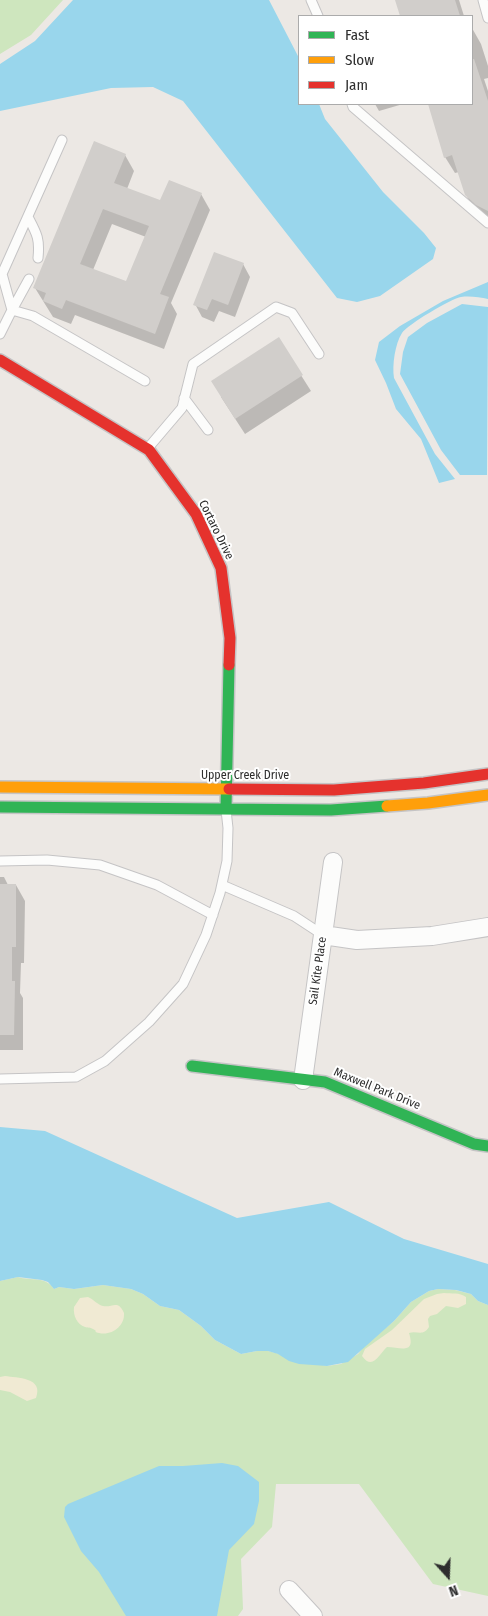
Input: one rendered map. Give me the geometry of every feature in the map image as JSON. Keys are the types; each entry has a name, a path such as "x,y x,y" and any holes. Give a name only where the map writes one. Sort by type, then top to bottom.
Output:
{"street":[{"name":"Cortaro Drive","path":"0,360 148,448 196,514 221,568 230,638 226,808"},
{"name":"Upper Creek Drive","path":"0,787 334,790 424,783 488,774"},
{"path":"0,807 331,810 428,803 488,795"},
{"name":"Sail Kite Place","path":"303,1080 333,862"},
{"path":"323,935 357,940 432,936 488,927"},
{"name":"Maxwell Park Drive","path":"192,1066 325,1082 474,1144 488,1146"},
{"path":"290,1590 313,1616"}],"lane":[{"path":"311,0 318,15"},
{"path":"482,0 488,18"},
{"path":"352,105 488,224"},
{"path":"12,310 2,274 62,140"},
{"path":"28,217 38,236 38,258"},
{"path":"0,334 29,279"},
{"path":"148,448 182,408 193,364 276,307 292,313 319,354"},
{"path":"12,310 32,316 145,381"},
{"path":"184,398 208,430"},
{"path":"0,1079 76,1077 105,1060 149,1022 183,984 206,935 222,885 227,861 228,828 226,808"},
{"path":"0,861 47,860 100,866 157,885 213,915"},
{"path":"222,885 294,916 323,935"}],"green space":[{"path":"0,0 63,0 31,35 0,54"},
{"path":"18,1277 47,1282 54,1289 59,1287 74,1289 103,1285 131,1289 143,1294 160,1306 179,1310 201,1326 215,1340 241,1354 268,1351 327,1366 341,1364 358,1354 365,1345 394,1321 411,1302 429,1291 438,1289 455,1290 471,1294 478,1301 488,1305 488,1596 433,1584 359,1484 276,1484 272,1527 241,1559 243,1609 238,1616 0,1616 0,1281"}],"sand":[{"path":"444,1293 463,1295 466,1297 466,1304 458,1308 446,1306 437,1314 430,1316 427,1330 422,1333 409,1333 411,1340 409,1347 387,1347 373,1362 369,1362 362,1356 365,1349 392,1330 424,1299"},
{"path":"88,1297 103,1306 117,1305 122,1309 124,1318 117,1329 104,1334 85,1327 78,1322 74,1307 80,1298"},
{"path":"0,1377 22,1378 33,1382 37,1391 36,1398 27,1401 10,1392 0,1390"}],"water":[{"path":"73,0 269,0 298,56 298,105 319,105 325,119 383,192 424,233 436,248 433,259 380,296 357,302 337,298 183,101 153,87 111,88 0,111 0,64 35,41"},
{"path":"488,282 488,299 461,297 440,307 420,318 406,329 402,333 396,349 394,378 435,454 455,479 439,483 421,439 396,409 375,360 379,342 400,326 443,301"},
{"path":"462,304 488,307 487,475 460,475 441,450 400,374 403,352 408,337 427,323"},
{"path":"0,1127 45,1131 237,1218 329,1202 404,1239 488,1264 488,1305 478,1301 471,1294 456,1290 438,1289 429,1291 411,1302 394,1321 348,1362 327,1366 299,1364 268,1351 241,1354 215,1340 201,1326 179,1310 160,1306 143,1294 131,1289 103,1285 74,1289 59,1287 54,1289 48,1282 42,1280 18,1277 0,1281"},
{"path":"222,1463 238,1466 259,1482 259,1501 254,1524 229,1550 217,1616 126,1616 99,1572 81,1551 64,1517 65,1507 68,1504 159,1466"}],"building":[{"path":"395,0 455,0 460,15 400,15"},
{"path":"474,59 488,101 488,211 476,205 465,195 452,155 444,158 428,105 473,105"},
{"path":"94,141 126,154 114,183 160,200 169,180 202,193 160,294 169,297 155,334 66,300 62,309 43,301 46,293 33,288","holes":["103,209 149,226 126,281 80,264"]},
{"path":"214,252 244,263 228,305 212,299 207,310 193,305"},
{"path":"279,337 303,375 235,419 211,381"},
{"path":"0,884 16,884 16,947 12,947 12,981 15,981 14,1035 0,1035"}],"traffic: fast":[{"path":"226,808 229,665"},
{"path":"0,807 331,810 387,806"},
{"path":"192,1066 325,1082 474,1144 488,1146"}],"traffic: slow":[{"path":"0,787 229,789"},
{"path":"387,806 488,795"}],"traffic: jam":[{"path":"0,360 149,450 196,514 221,568 230,638 229,665"},
{"path":"229,789 334,790 424,783 488,774"}]}
